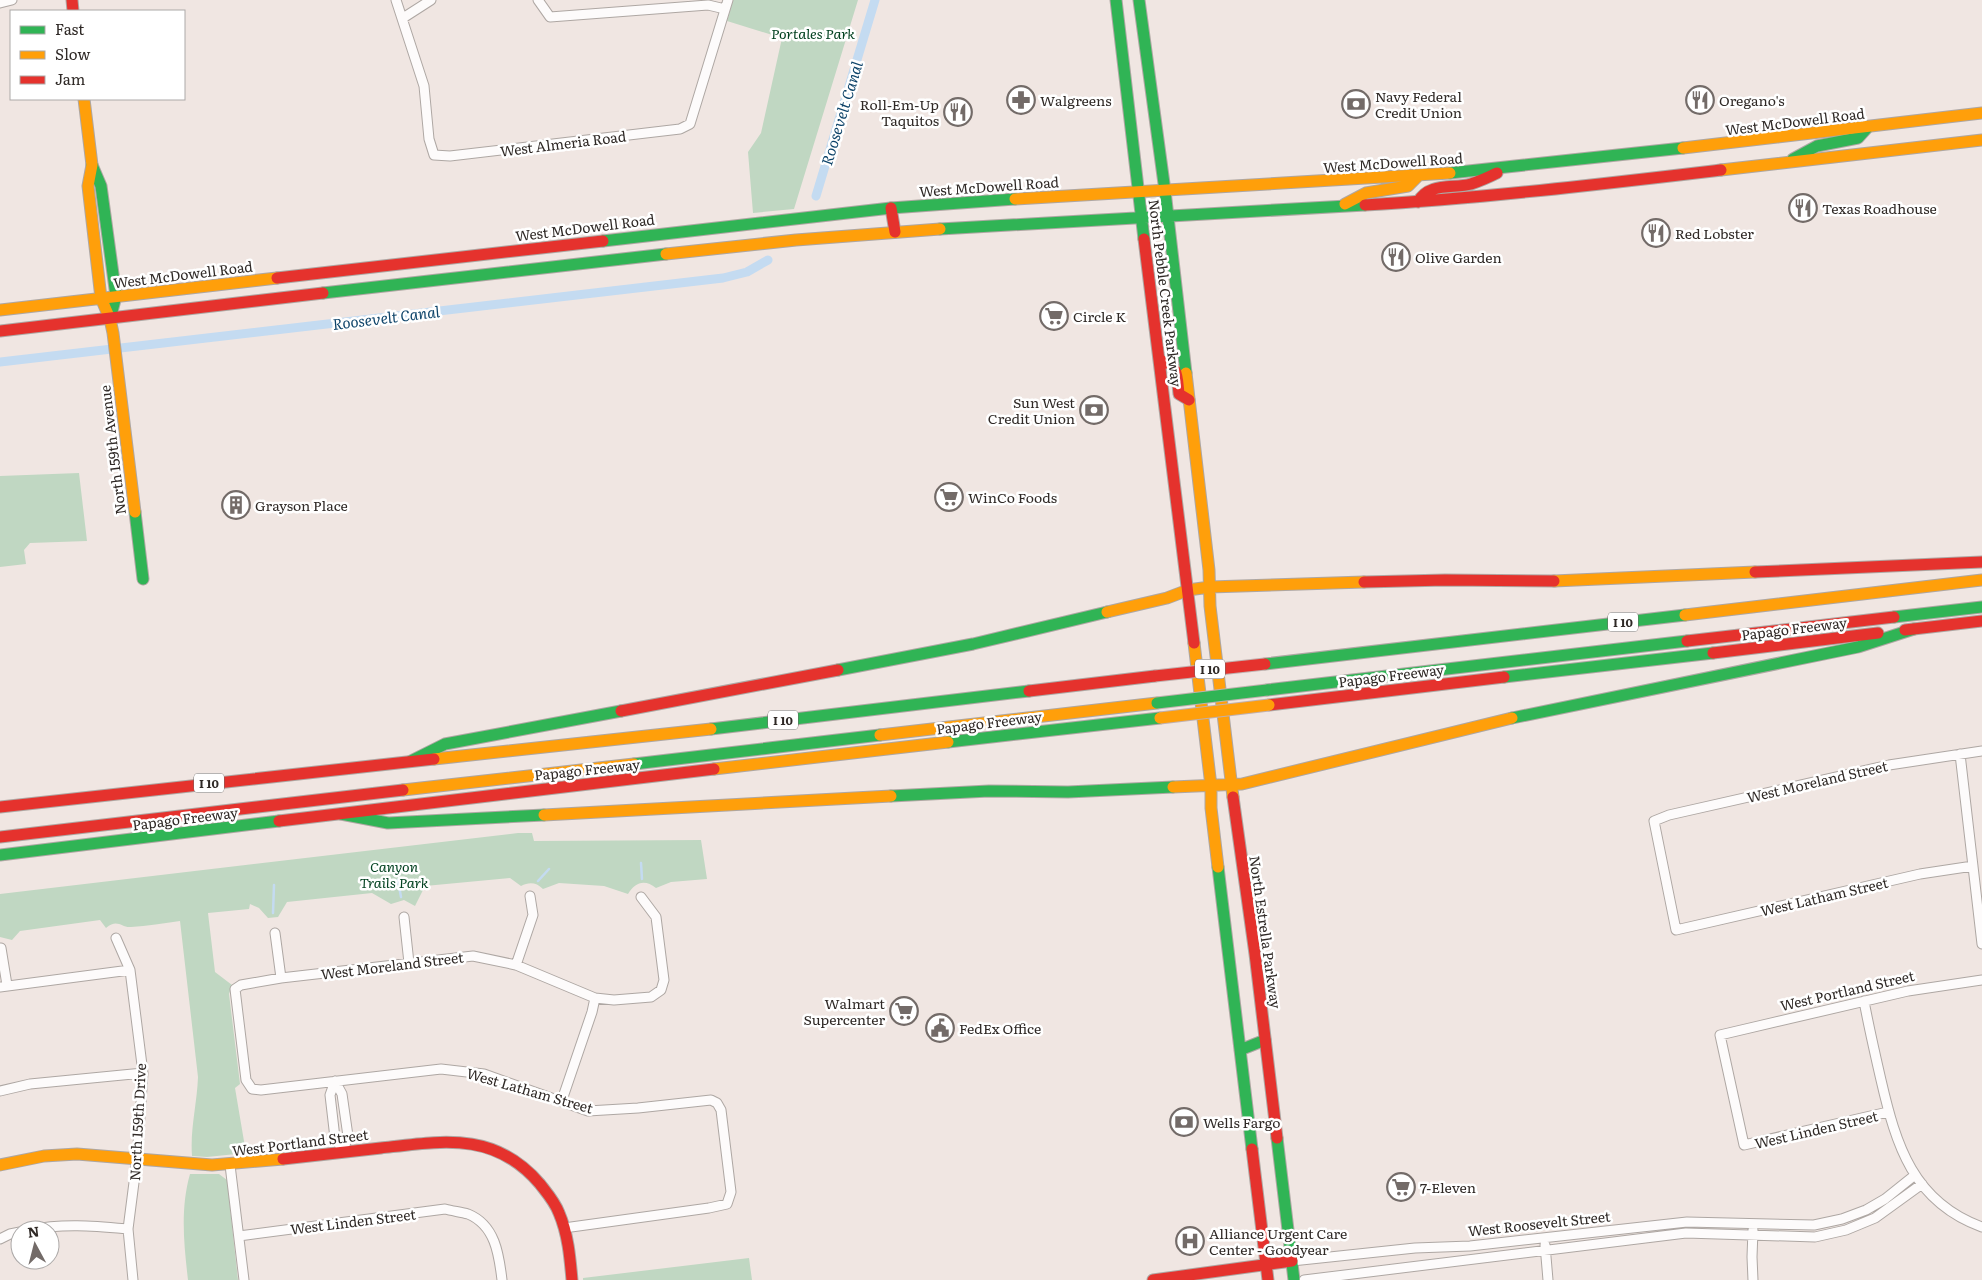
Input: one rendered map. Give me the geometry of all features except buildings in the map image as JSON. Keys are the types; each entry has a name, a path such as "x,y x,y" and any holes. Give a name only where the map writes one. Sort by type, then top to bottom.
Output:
{"main road":[{"name":"North Pebble Creek Parkway","path":"1116,0 1123,71 1188,590"},
{"name":"North Pebble Creek Parkway","path":"1139,0 1165,191 1210,587"},
{"name":"North 159th Avenue","path":"84,100 92,165 101,186 116,296 110,319"},
{"name":"West McDowell Road","path":"0,310 891,208 994,200 1418,176 1509,168 1867,128 1982,113"},
{"path":"1786,163 1818,145 1858,140 1867,128"},
{"path":"0,331 796,240 1009,224 1418,202 1594,185 1982,140"},
{"name":"North 159th Avenue","path":"92,165 88,186 101,298 110,319 114,338 143,579"},
{"path":"1418,202 1419,197 1430,189 1469,185 1509,168"},
{"path":"1340,207 1366,193 1406,188 1412,185 1418,176"},
{"path":"891,208 895,232"},
{"path":"618,259 622,250 631,245 701,237 714,227"},
{"path":"1159,360 1168,361 1173,365 1176,370 1179,394 1189,401"},
{"path":"411,761 445,744 964,646 1111,612 1167,598 1188,590 1210,587 1445,580 1536,582 1982,562"},
{"name":"Papago Freeway","path":"2,806 654,736 1982,580"},
{"name":"North Estrella Parkway","path":"1210,587 1210,606 1231,785 1265,1040 1294,1280"},
{"path":"1188,590 1211,786 1212,816 1268,1280"},
{"path":"0,837 1982,607"},
{"name":"Papago Freeway","path":"0,855 553,788 1982,621"},
{"path":"341,814 388,822 989,790 1068,792 1231,785 1276,776 1547,710 1858,647 1914,629"},
{"path":"1240,1050 1265,1040"},
{"name":"West Portland Street","path":"0,1164 31,1157 90,1154 202,1166 230,1165 442,1141 474,1143 495,1149 524,1168 540,1183 553,1200 564,1228 572,1280"},
{"name":"West Roosevelt Street","path":"1154,1280 1292,1261"}],"street":[{"path":"0,3 12,0"},
{"path":"396,0 403,18 431,0"},
{"path":"538,0 550,17 726,4"},
{"name":"West Almeria Road","path":"403,18 424,86 429,138 434,155 450,156 680,129 690,124 726,4"},
{"name":"West Moreland Street","path":"1676,930 1654,821 1669,815 1889,765 1982,751"},
{"path":"1960,754 1982,944"},
{"name":"West Latham Street","path":"1676,930 1920,874 1973,866"},
{"path":"516,965 533,915 530,896"},
{"name":"West Moreland Street","path":"252,1089 246,1080 235,989 242,985 281,978 472,956 516,965 595,998 614,1000 651,997 661,990 664,980 656,918 641,897"},
{"path":"404,917 409,963"},
{"path":"275,934 281,978"},
{"name":"North 159th Drive","path":"116,938 130,970 143,1073 138,1159 128,1229 133,1280"},
{"path":"1,948 3,986 130,970"},
{"name":"West Portland Street","path":"1744,1145 1720,1035 1864,1001 1944,985 1982,980"},
{"path":"562,1100 595,998"},
{"path":"1864,1001 1888,1112 1896,1140 1903,1155 1915,1175 1935,1199 1952,1213 1982,1227"},
{"name":"West Latham Street","path":"252,1089 261,1090 441,1069 484,1074 588,1110 638,1108 711,1100 717,1103 721,1110 732,1192 727,1204 564,1228"},
{"path":"0,1091 30,1084 143,1073"},
{"path":"335,1081 342,1094 348,1136 343,1152"},
{"path":"335,1081 330,1095 335,1138 343,1152"},
{"name":"West Linden Street","path":"1744,1145 1888,1112"},
{"path":"230,1165 244,1280"},
{"name":"West Roosevelt Street","path":"1292,1261 1415,1248 1470,1246 1687,1222 1803,1226 1842,1219 1880,1202 1915,1175"},
{"name":"West Roosevelt Street","path":"1304,1280 1686,1233 1806,1237 1835,1233 1876,1218 1922,1184"},
{"name":"West Linden Street","path":"239,1236 445,1210 468,1214 483,1223 493,1237 499,1258 502,1280"},
{"path":"1753,1280 1754,1223"},
{"path":"60,1225 78,1224 128,1229"},
{"path":"1544,1238 1548,1280"}],"green space":[{"name":"Portales Park","path":"733,0 858,0 794,209 753,213 748,152 761,133 782,38 727,21"},
{"path":"79,473 87,541 30,543 24,550 26,564 0,567 0,476"},
{"name":"Canyon Trails Park","path":"518,833 532,833 534,841 701,840 707,879 671,882 656,888 648,883 640,883 628,894 604,886 559,883 543,889 532,883 521,886 510,878 425,886 415,906 404,900 391,904 372,893 287,902 278,917 268,918 259,908 250,904 249,909 208,913 215,972 232,985 229,994 240,1084 235,1088 246,1153 207,1157 192,1156 192,1136 198,1077 180,921 131,927 114,924 106,928 100,920 20,931 12,940 0,937 0,894"},
{"path":"190,1174 219,1174 227,1180 238,1280 188,1280 184,1240 184,1214"},
{"path":"749,1258 752,1280 583,1280 583,1278"}],"waterway":[{"name":"Roosevelt Canal","path":"816,196 875,0"},
{"name":"Roosevelt Canal","path":"0,362 723,278 747,272 768,260"},
{"path":"641,863 642,879"},
{"path":"538,881 549,869"},
{"path":"398,880 401,897"},
{"path":"273,913 274,885"}],"traffic: fast":[{"path":"1116,0 1144,239"},
{"path":"1139,0 1165,191 1186,373"},
{"path":"1793,159 1817,146 1858,138 1867,128"},
{"path":"1450,173 1683,148"},
{"path":"92,165 101,186 116,296 110,319"},
{"path":"603,241 891,208 1015,199"},
{"path":"940,229 1365,205"},
{"path":"323,293 666,254"},
{"path":"135,512 143,579"},
{"path":"1894,617 1982,607"},
{"path":"838,670 973,644 1107,612"},
{"path":"1265,664 1685,615"},
{"path":"1512,718 1858,647 1914,629"},
{"path":"1267,690 1687,641"},
{"path":"1504,677 1713,653"},
{"path":"1157,703 1267,690"},
{"path":"711,729 1029,691"},
{"path":"411,761 445,744 621,711"},
{"path":"948,742 1160,718"},
{"path":"634,764 880,735"},
{"path":"891,796 989,791 1068,792 1173,787"},
{"path":"341,814 388,823 544,815"},
{"path":"0,855 279,821"},
{"path":"1218,867 1252,1149"},
{"path":"1240,1050 1265,1040"},
{"path":"1277,1138 1294,1280"}],"traffic: slow":[{"path":"84,100 92,165 88,186 101,298 110,319 113,333 135,512"},
{"path":"1683,148 1982,113"},
{"path":"1721,170 1982,140"},
{"path":"1015,199 1450,173"},
{"path":"1345,204 1366,193 1408,186 1418,176"},
{"path":"666,254 796,240 940,229"},
{"path":"0,310 277,278"},
{"path":"1186,373 1209,570 1210,606 1233,797"},
{"path":"1554,581 1755,572"},
{"path":"1685,615 1982,580"},
{"path":"1107,612 1167,598 1188,590 1210,587 1364,582"},
{"path":"1194,643 1211,786 1211,808 1218,867"},
{"path":"880,735 1157,703"},
{"path":"1160,718 1269,705"},
{"path":"1173,787 1242,784 1512,718"},
{"path":"434,759 711,729"},
{"path":"714,769 948,742"},
{"path":"403,790 634,764"},
{"path":"544,815 891,796"},
{"path":"0,1165 44,1156 77,1154 212,1165 283,1159"}],"traffic: jam":[{"path":"72,0 73,10"},
{"path":"1365,205 1499,195 1721,170"},
{"path":"1418,202 1428,191 1442,187 1471,184 1497,173"},
{"path":"891,208 895,232"},
{"path":"1144,239 1194,643"},
{"path":"277,278 603,241"},
{"path":"0,331 323,293"},
{"path":"1159,360 1166,362 1174,368 1179,394 1189,400"},
{"path":"1755,572 1982,562"},
{"path":"1364,582 1445,580 1554,581"},
{"path":"1687,641 1894,617"},
{"path":"1905,630 1982,621"},
{"path":"1713,653 1878,633"},
{"path":"1155,676 1265,664"},
{"path":"621,711 838,670"},
{"path":"1029,691 1155,676"},
{"path":"1269,705 1504,677"},
{"path":"0,807 434,759"},
{"path":"279,821 714,769"},
{"path":"0,837 403,790"},
{"path":"1233,797 1255,954 1277,1138"},
{"path":"283,1159 426,1143 467,1143 486,1147 505,1155 523,1167 551,1198 567,1237 572,1280"},
{"path":"1252,1149 1268,1280"},
{"path":"1153,1280 1292,1261"}],"place":[{"name":"Walgreens","path":"1021,100"},
{"name":"Oregano's","path":"1700,100"},
{"name":"Navy Federal Credit Union","path":"1356,104"},
{"name":"Roll-Em-Up Taquitos","path":"958,112"},
{"name":"Texas Roadhouse","path":"1803,208"},
{"name":"Red Lobster","path":"1656,233"},
{"name":"Olive Garden","path":"1396,257"},
{"name":"Circle K","path":"1054,316"},
{"name":"Sun West Credit Union","path":"1094,410"},
{"name":"WinCo Foods","path":"949,497"},
{"name":"Grayson Place","path":"236,505"},
{"name":"Walmart Supercenter","path":"904,1011"},
{"name":"FedEx Office","path":"940,1028"},
{"name":"Wells Fargo","path":"1184,1122"},
{"name":"7-Eleven","path":"1401,1187"},
{"name":"Alliance Urgent Care Center - Goodyear","path":"1190,1241"}]}
